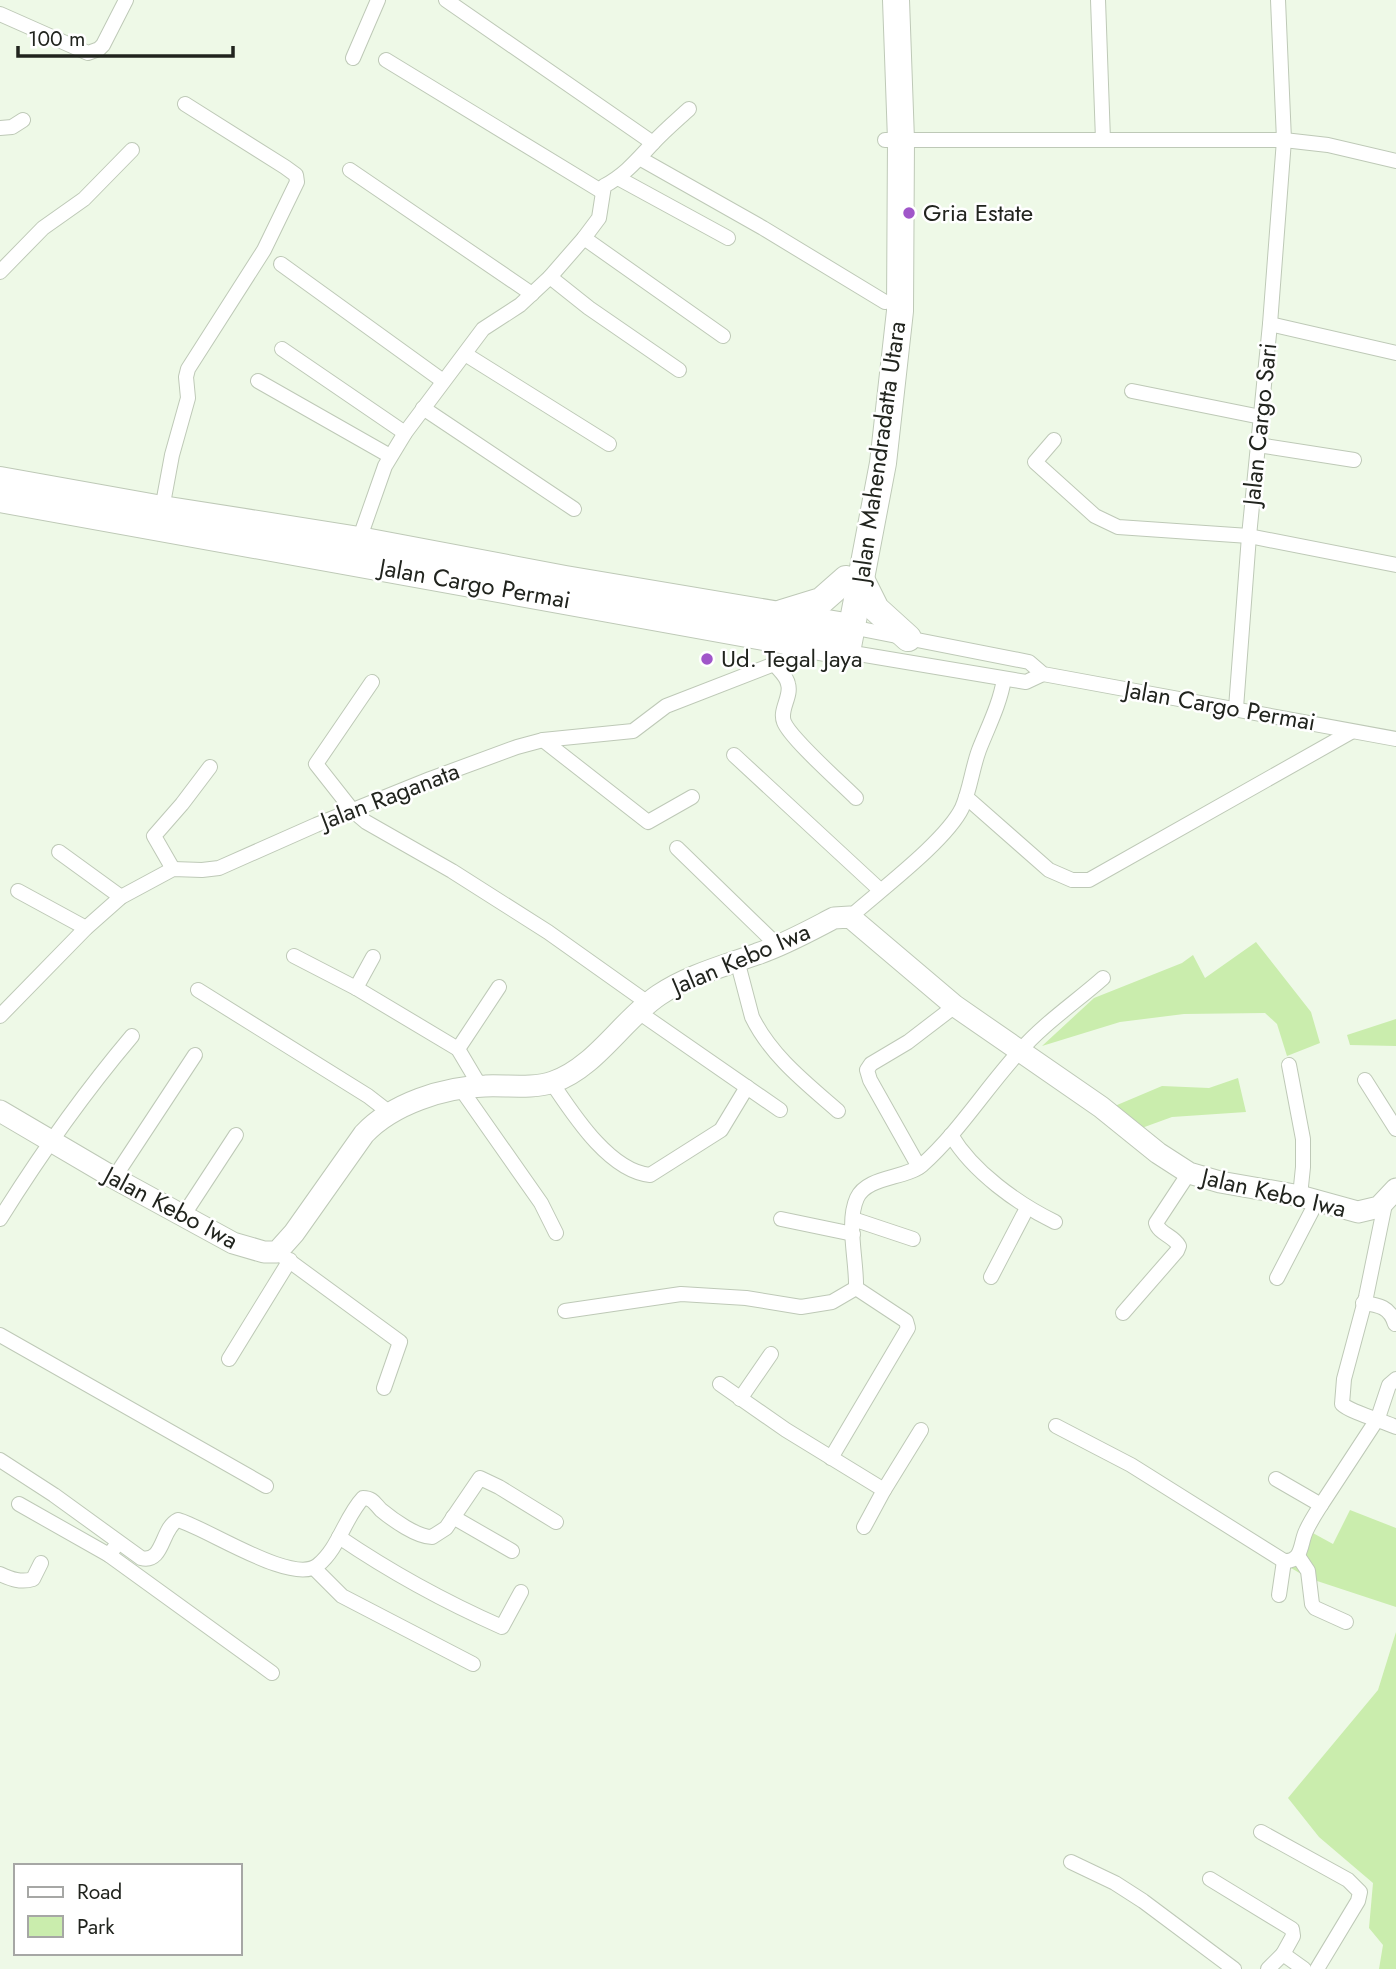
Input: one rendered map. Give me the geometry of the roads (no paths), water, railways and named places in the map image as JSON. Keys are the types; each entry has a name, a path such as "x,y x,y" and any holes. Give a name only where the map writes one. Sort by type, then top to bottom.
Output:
{"highway":[{"name":"Jalan Mahendradatta Utara","path":"837,639 885,451 900,311 892,140 881,0"},
{"name":"Jalan Mahendradatta Utara","path":"854,580 885,302 896,0"},
{"name":"Jalan Cargo Permai","path":"0,480 359,540 767,615 837,639"},
{"name":"Jalan Cargo Permai","path":"0,499 837,639"},
{"path":"767,615 789,612 821,601 854,580 876,609 908,638"}],"street":[{"path":"0,14 88,53 103,45 126,0"},
{"path":"353,58 378,0"},
{"path":"446,0 653,143"},
{"path":"1098,0 1103,140"},
{"name":"Jalan Cargo Sari","path":"1236,708 1284,140 1278,0"},
{"path":"386,60 601,191"},
{"path":"162,509 172,455 188,398 188,369 267,244 288,206 298,178 185,104"},
{"path":"359,540 390,456 443,381 489,324 513,310 532,294 584,238 599,218 601,191 604,186 641,159 653,143 690,109"},
{"path":"0,128 12,127 23,120"},
{"path":"892,140 1284,140 1328,145 1396,161"},
{"path":"0,272 43,228 83,199 132,150"},
{"path":"641,159 763,228 885,302"},
{"path":"350,170 532,294"},
{"path":"618,178 728,238"},
{"path":"584,238 723,336"},
{"path":"281,264 443,381"},
{"path":"550,277 589,308 679,370"},
{"path":"1270,324 1396,353"},
{"path":"282,349 405,433"},
{"path":"465,354 609,444"},
{"path":"258,380 390,456"},
{"path":"1132,391 1261,417"},
{"path":"423,408 574,509"},
{"path":"1054,440 1035,462 1084,507 1113,525 1126,529 1249,536 1396,565"},
{"path":"1258,445 1354,460"},
{"name":"Jalan Cargo Permai","path":"837,639 908,638 1029,662 1043,674 1396,739"},
{"name":"Jalan Cargo Permai","path":"837,639 949,670 1026,682 1043,674"},
{"name":"Jalan Raganata","path":"0,1016 86,928 121,897 173,869 219,868 353,810 517,747 542,740 628,732 666,706 722,683 776,666 837,639"},
{"path":"949,670 955,649"},
{"path":"776,666 788,682 789,693 783,717 785,724 795,738 856,798"},
{"path":"850,918 949,832 966,797 1004,679"},
{"path":"372,682 317,762 353,810 377,829 548,932 642,1007 780,1110"},
{"path":"966,797 1049,870 1072,880 1089,880 1351,732"},
{"path":"542,740 648,822 692,797"},
{"path":"734,755 880,890"},
{"path":"173,869 154,836 210,767"},
{"path":"677,848 778,946"},
{"path":"59,852 121,897"},
{"path":"18,891 86,928"},
{"name":"Jalan Kebo Iwa","path":"0,1111 114,1178 233,1243 283,1256 294,1233 364,1134 390,1112 438,1094 471,1087 552,1083 594,1056 642,1007 662,993 710,969 778,946 834,918 850,918 956,1006 1123,1123 1158,1153 1189,1173 1220,1182 1309,1198 1358,1212 1369,1211 1390,1196"},
{"path":"295,956 356,988 458,1049 471,1087 541,1203 556,1233"},
{"path":"356,988 373,957"},
{"path":"737,960 756,1026 785,1064 838,1111"},
{"path":"856,1288 853,1227 855,1203 861,1192 876,1183 919,1167 951,1135 1020,1050 1103,978"},
{"path":"458,1049 499,987"},
{"path":"198,990 390,1112"},
{"path":"919,1167 867,1070 871,1063 908,1042 956,1006"},
{"path":"0,1219 50,1141 98,1076 132,1036"},
{"path":"114,1178 195,1055"},
{"path":"1277,1279 1309,1198 1303,1167 1303,1139 1289,1065"},
{"path":"1364,1080 1396,1129"},
{"path":"552,1083 580,1123 610,1155 641,1174 650,1175 721,1130 747,1087"},
{"path":"183,1216 236,1135"},
{"path":"951,1135 973,1162 1027,1208 1055,1222"},
{"path":"1123,1313 1177,1251 1179,1246 1176,1241 1158,1228 1156,1223 1189,1173"},
{"path":"1390,1196 1344,1379 1342,1404 1349,1410 1378,1418 1396,1427"},
{"path":"991,1278 1027,1208"},
{"path":"781,1219 853,1227 913,1239"},
{"path":"229,1359 283,1256 400,1342 384,1388"},
{"path":"565,1311 681,1294 746,1298 801,1307 832,1302 856,1288"},
{"path":"831,1458 908,1328 906,1321 856,1288"},
{"path":"1365,1300 1396,1301"},
{"path":"1365,1300 1390,1312 1395,1324"},
{"path":"0,1335 266,1486"},
{"path":"740,1399 771,1354"},
{"path":"1279,1595 1291,1558 1321,1505 1378,1418 1389,1385 1396,1379"},
{"path":"720,1384 884,1490"},
{"path":"1056,1426 1131,1465 1291,1558 1308,1571 1312,1604 1315,1608 1346,1622"},
{"path":"864,1527 921,1430"},
{"path":"0,1460 54,1495 114,1549 272,1673"},
{"path":"19,1504 114,1549 148,1560 155,1557 171,1525 178,1520 273,1563 299,1571 314,1568 324,1559 363,1497 371,1498 385,1513 425,1537 437,1535 480,1478 556,1522"},
{"path":"1276,1479 1321,1505"},
{"path":"453,1517 512,1551"},
{"path":"339,1537 375,1562 443,1601 502,1627 521,1592"},
{"path":"0,1574 27,1581 33,1579 41,1563"},
{"path":"314,1568 342,1596 473,1664"},
{"path":"1261,1832 1348,1880 1360,1892 1358,1901 1317,1969"},
{"path":"1070,1862 1115,1883 1143,1901 1229,1968"},
{"path":"1210,1879 1292,1929 1293,1936 1283,1954 1268,1969"},
{"path":"1283,1954 1304,1969"}],"place":[{"name":"Gria Estate","path":"909,213"},
{"name":"Ud. Tegal Jaya","path":"707,659"}]}
